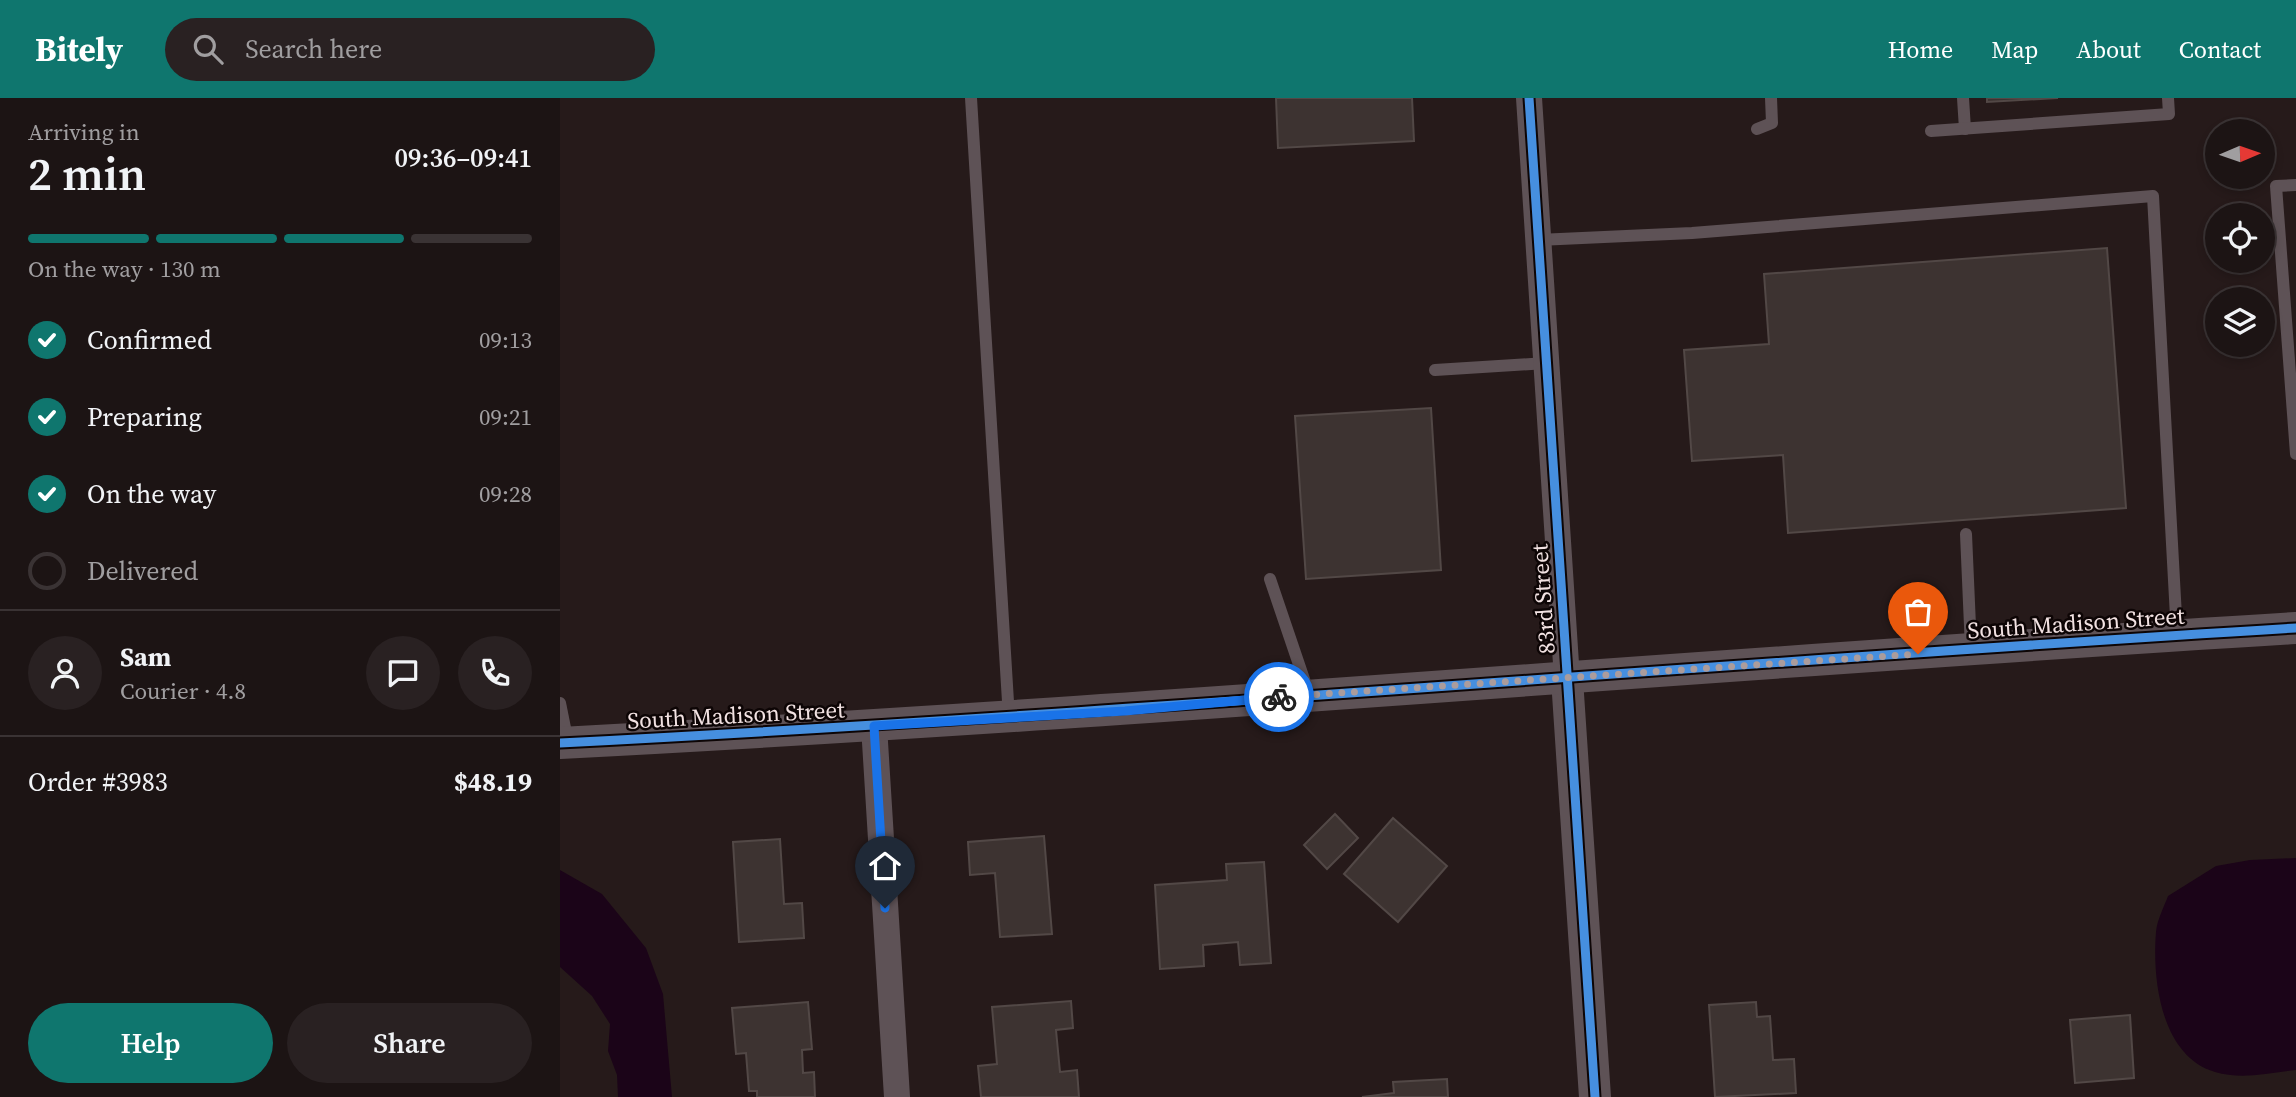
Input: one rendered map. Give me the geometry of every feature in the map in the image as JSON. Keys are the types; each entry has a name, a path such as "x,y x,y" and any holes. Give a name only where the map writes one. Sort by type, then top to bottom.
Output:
{"street":[{"name":"83rd Street","path":"1529,98 1595,1097"},
{"name":"South Madison Street","path":"564,743 1009,718 2296,628"},
{"path":"874,726 897,1097"}],"lane":[{"path":"971,98 1009,718"},
{"path":"1757,129 1772,123 1771,98"},
{"path":"1963,98 1965,129"},
{"path":"1931,131 2169,114 2168,98"},
{"path":"2296,185 2276,186 2296,454"},
{"path":"1538,240 1692,233 2153,196 2177,635"},
{"path":"1435,370 1546,363"},
{"path":"1966,534 1972,650"},
{"path":"1270,579 1309,695"},
{"path":"560,703 564,743"}],"shaded area":[{"path":"2296,858 2296,1070 2245,1076 2215,1072 2197,1063 2182,1050 2164,1014 2155,951 2161,914 2168,896 2216,866 2250,860"},
{"path":"560,870 602,894 646,948 663,994 672,1097 618,1097 617,1075 608,1051 610,1024 592,996 560,967"}],"building":[{"path":"1276,98 1412,98 1414,141 1278,148"},
{"path":"1987,98 2058,98 1987,102"},
{"path":"2107,248 2126,508 1788,533 1783,455 1692,461 1684,350 1769,344 1764,274"},
{"path":"1431,408 1441,570 1306,579 1295,416"},
{"path":"1335,814 1358,838 1327,869 1304,845"},
{"path":"1393,818 1447,866 1398,922 1344,874"},
{"path":"1044,836 1052,934 1000,937 995,873 970,875 968,842"},
{"path":"780,839 784,904 802,903 804,938 739,942 733,842"},
{"path":"1264,862 1271,963 1240,965 1238,942 1203,945 1204,966 1160,969 1155,885 1227,880 1226,864"},
{"path":"1071,1001 1073,1028 1056,1030 1060,1072 1077,1070 1079,1097 981,1097 978,1066 997,1064 992,1007"},
{"path":"808,1002 812,1049 802,1050 803,1073 814,1072 815,1097 757,1097 757,1091 749,1091 746,1053 736,1054 732,1008"},
{"path":"1756,1002 1757,1017 1770,1016 1773,1060 1794,1059 1796,1093 1715,1097 1709,1005"},
{"path":"2130,1015 2134,1078 2075,1083 2070,1020"},
{"path":"1447,1079 1448,1097 1362,1097 1394,1093 1393,1082"}],"cycle path":[{"path":"1529,98 1595,1097"},
{"path":"560,743 1211,703 2296,628"}],"way so far":[{"path":"1279,697 1918,654"}],"route":[{"path":"885,908 874,726 1125,711 1279,697"}]}
